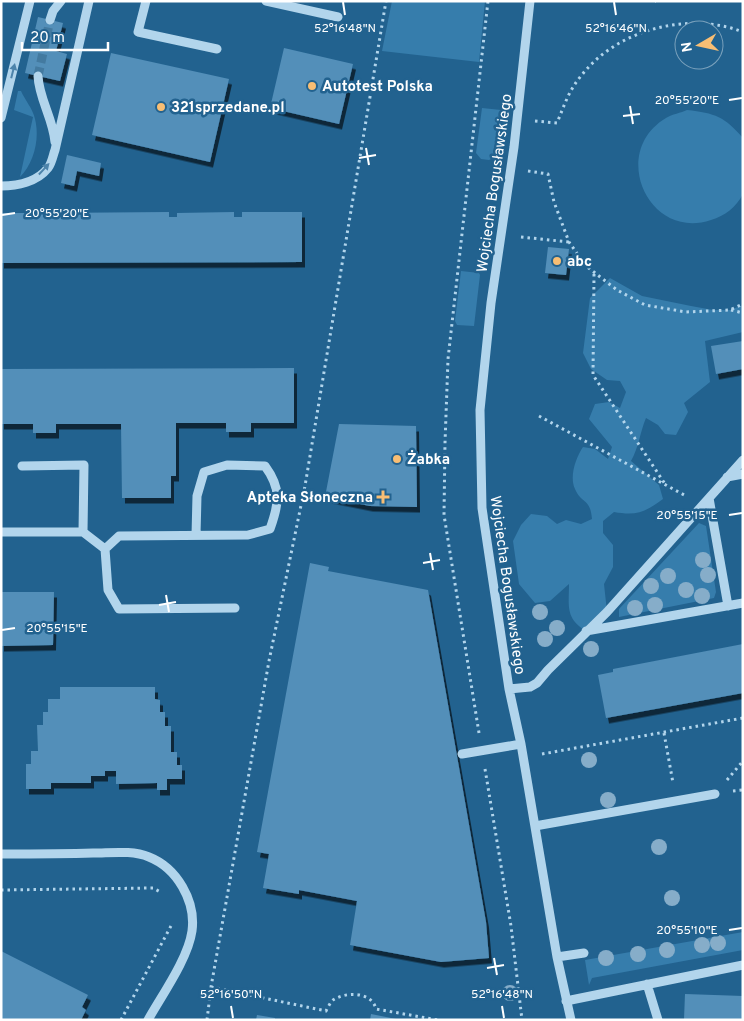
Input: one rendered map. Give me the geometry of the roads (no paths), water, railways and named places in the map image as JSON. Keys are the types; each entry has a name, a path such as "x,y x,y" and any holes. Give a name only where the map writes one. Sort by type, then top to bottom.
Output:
{"street":[{"path":"1,118 30,1"},
{"path":"50,20 53,11 62,1"},
{"path":"1,186 16,186 33,179 48,168 56,150 89,1"},
{"path":"146,1 138,32 217,49"},
{"path":"266,1 338,17"},
{"name":"Wojciecha Bogusławskiego","path":"530,1 514,147 491,303 480,410 482,508 509,689 521,744 557,957 571,1020"},
{"path":"38,76 39,90 53,128 56,150"},
{"path":"509,689 530,687 538,683 586,631 607,612 743,460"},
{"path":"22,466 84,465 83,532"},
{"path":"105,549 119,536 196,536 248,535 270,529 279,505 274,478 265,466 227,465 204,472 197,496 196,536"},
{"path":"728,477 743,474"},
{"path":"709,498 728,606"},
{"path":"1,532 83,532 105,549 108,590 119,609 235,608"},
{"path":"586,631 743,603"},
{"path":"462,754 521,744"},
{"path":"535,826 715,794"},
{"path":"1,854 127,853 148,856 161,863 181,883 188,898 192,931 186,949 148,1020"},
{"path":"557,957 584,953"},
{"path":"566,1001 743,965"},
{"path":"647,984 658,1020"}],"tunnel":[{"path":"38,76 50,20"}],"place":[{"name":"Autotest Polska","path":"312,86"},
{"name":"321sprzedane.pl","path":"161,107"},
{"name":"abc","path":"557,261"},
{"name":"Żabka","path":"397,459"},
{"name":"Apteka Słoneczna","path":"383,497"}]}
